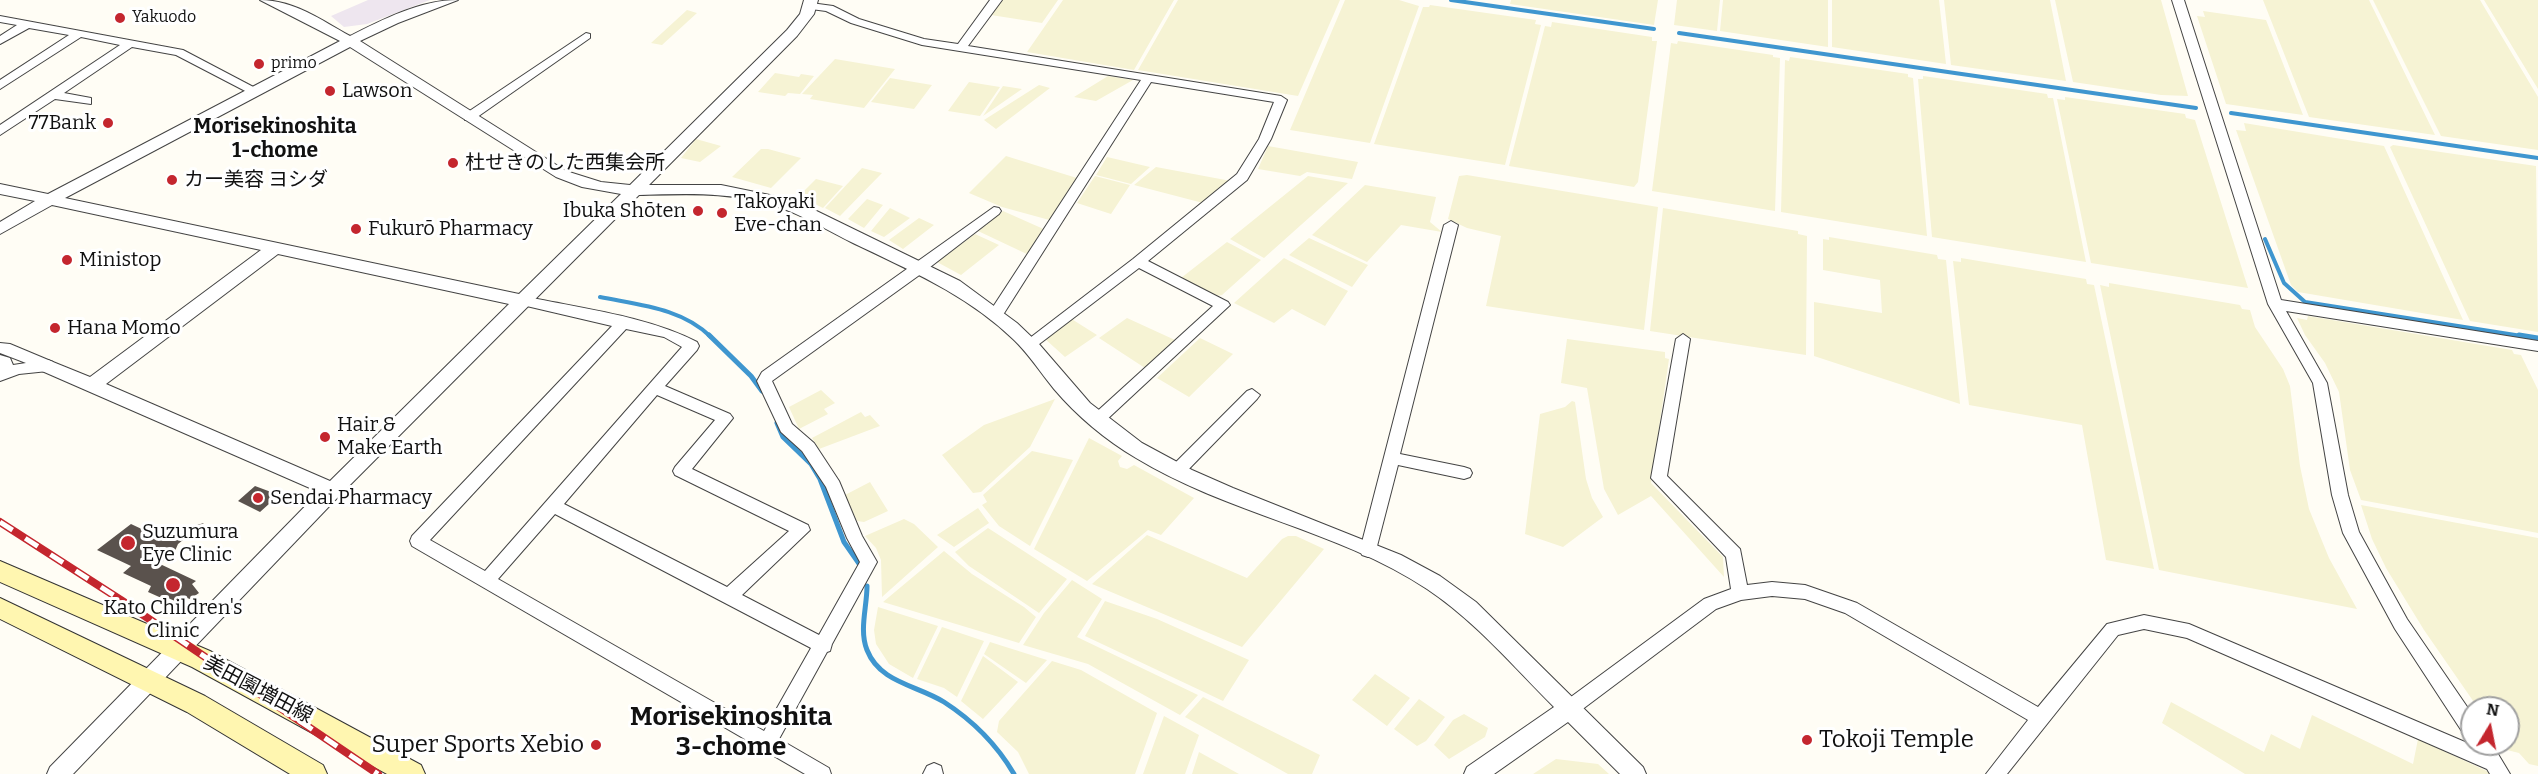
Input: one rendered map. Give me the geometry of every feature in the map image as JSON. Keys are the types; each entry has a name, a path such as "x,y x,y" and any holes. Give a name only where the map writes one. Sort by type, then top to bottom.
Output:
{"main road":[{"name":"美田園増田線","path":"0,571 177,649 412,774"},
{"name":"美田園増田線","path":"0,608 149,679 314,774"}],"street":[{"path":"267,0 290,8 350,41 561,174 603,189 633,192 711,189 766,197 788,204 962,290 996,314 1029,344 1064,388 1119,439 1178,470 1368,550 1451,593 1635,774"},
{"path":"0,229 49,200 350,41 393,20 451,0"},
{"path":"960,49 996,0"},
{"path":"2178,0 2275,304 2320,384 2340,495 2351,533 2401,624 2460,712"},
{"path":"58,774 333,490 792,33 811,3 829,8 887,33 960,49 1281,100 1265,139 1242,177 1138,262 1029,344"},
{"path":"0,20 178,52 255,91"},
{"path":"0,41 27,24"},
{"path":"0,85 78,34"},
{"path":"469,117 586,36"},
{"path":"0,131 130,43"},
{"path":"996,314 1148,78"},
{"path":"53,95 87,101"},
{"path":"0,189 668,333 692,346 657,389 487,580"},
{"path":"767,743 824,646 869,562 855,538 833,485 808,447 786,428 764,381 767,376 920,268 994,211"},
{"path":"1368,550 1451,225"},
{"path":"92,385 276,247"},
{"path":"1097,420 1223,305 1138,262"},
{"path":"2275,304 2538,346"},
{"path":"623,323 418,541 822,774"},
{"path":"1683,339 1659,478 1734,554 1740,593"},
{"path":"0,348 48,366 333,490"},
{"path":"3,370 48,366"},
{"path":"657,389 725,418 681,471 802,530 729,596"},
{"path":"1178,470 1251,395"},
{"path":"1391,458 1464,473"},
{"path":"554,506 824,646"},
{"path":"1475,774 1623,671 1710,604 1740,593 1772,589 1805,592 1851,608 2039,717"},
{"path":"1995,774 2039,717 2113,629 2134,623 2157,623 2189,631 2498,769"},
{"path":"2489,756 2498,769"}],"shaded area":[{"path":"368,0 430,0 367,24 344,27 331,16"},
{"path":"1002,0 1058,0 1042,23 991,15"},
{"path":"1063,0 1174,0 1134,70 1027,52"},
{"path":"1178,0 1340,0 1298,96 1138,70"},
{"path":"1345,0 1399,0 1419,6 1370,143 1290,130"},
{"path":"1511,0 1658,0 1654,25 1510,4"},
{"path":"1677,0 1720,0 1717,31 1674,25"},
{"path":"1723,0 1828,0 1828,47 1720,31"},
{"path":"1832,0 1939,0 1946,64 1832,47"},
{"path":"1944,0 2050,0 2066,81 1951,65"},
{"path":"2055,0 2161,0 2188,96 2161,95 2073,82"},
{"path":"2263,0 2369,0 2435,135 2309,117"},
{"path":"2373,0 2480,0 2538,97 2538,150 2441,136"},
{"path":"2484,0 2538,0 2538,89"},
{"path":"1430,5 1536,20 1535,24 1541,25 1505,165 1374,144 1423,7"},
{"path":"687,10 697,13 662,45 651,43"},
{"path":"2203,11 2266,20 2303,115 2226,104 2197,16 2205,17"},
{"path":"1552,22 1652,37 1652,41 1657,41 1638,182 1634,187 1509,166 1545,26 1551,27"},
{"path":"1678,41 1773,55 1773,57 1780,58 1775,211 1652,191 1671,43 1677,44"},
{"path":"1790,57 1908,74 1908,77 1913,78 1927,236 1781,212 1785,60 1789,61"},
{"path":"835,59 895,69 864,108 810,99 813,95 802,94"},
{"path":"775,73 799,77 801,74 814,76 800,94 788,93 785,96 758,92"},
{"path":"1108,76 1133,80 1096,101 1074,97"},
{"path":"1923,76 2047,94 2048,98 2053,98 2086,262 1932,237 1918,79 1923,79"},
{"path":"890,78 932,85 914,109 871,102"},
{"path":"969,82 1000,87 980,116 948,111"},
{"path":"1039,85 1050,88 996,129 984,120"},
{"path":"1003,86 1022,89 983,116"},
{"path":"2065,97 2185,114 2186,118 2195,120 2248,288 2091,263 2057,99 2065,100"},
{"path":"2244,123 2384,146 2463,320 2298,292 2291,285 2236,130 2246,131"},
{"path":"696,139 721,146 700,162 681,158"},
{"path":"2393,145 2536,166 2538,332 2470,321 2390,147"},
{"path":"1268,146 1358,162 1352,179 1307,172 1300,176 1258,169"},
{"path":"761,149 801,158 771,188 732,177"},
{"path":"1006,156 1080,179 1053,221 1002,207 969,193"},
{"path":"1107,157 1150,167 1131,184 1096,175"},
{"path":"1156,167 1231,181 1203,203 1134,185"},
{"path":"862,168 882,173 840,216 825,208"},
{"path":"1467,175 1658,207 1644,330 1486,306 1501,236 1467,228 1448,219 1459,176"},
{"path":"1095,176 1130,185 1111,214 1077,203"},
{"path":"1308,176 1348,183 1264,258 1230,239"},
{"path":"816,179 843,186 823,208 799,196"},
{"path":"1365,185 1436,197 1430,222 1442,232 1401,225 1367,262 1312,235"},
{"path":"867,199 883,205 864,228 848,219"},
{"path":"890,208 910,218 884,237 871,231"},
{"path":"1663,208 1798,231 1798,234 1807,236 1806,355 1650,331"},
{"path":"1003,211 1048,231 1031,256 978,231"},
{"path":"919,218 934,225 903,249 889,240"},
{"path":"975,234 999,245 961,275 937,262"},
{"path":"1829,237 1937,255 1938,259 1946,260 1960,404 1814,356 1814,302 1882,313 1880,280 1823,270 1823,239 1829,240"},
{"path":"1309,238 1368,265 1352,287 1289,255"},
{"path":"1227,242 1261,260 1222,295 1216,296 1181,278"},
{"path":"1284,258 1348,291 1325,326 1292,309 1274,323 1234,303"},
{"path":"1961,258 2086,279 2087,284 2094,285 2154,569 2106,560 2082,425 1969,405 1953,261 1961,262"},
{"path":"2109,283 2240,305 2242,309 2250,310 2255,327 2283,369 2290,386 2300,466 2309,509 2329,558 2357,609 2159,570 2100,285 2109,287"},
{"path":"2308,316 2512,350 2514,354 2521,355 2538,390 2538,533 2361,500 2350,470 2339,392 2325,363 2305,335 2297,318 2307,320"},
{"path":"1070,318 1097,335 1065,357 1044,338"},
{"path":"1127,318 1175,340 1145,368 1099,338"},
{"path":"1200,338 1233,354 1189,397 1157,378"},
{"path":"1567,339 1665,352 1665,358 1669,359 1651,483 1723,557 1724,577 1651,496 1618,515 1604,489 1587,388 1561,383"},
{"path":"821,390 835,403 824,409 828,414 799,429 789,407"},
{"path":"1055,399 1030,447 981,492 973,493 942,455 984,425"},
{"path":"1572,401 1575,402 1586,479 1592,498 1603,517 1563,547 1525,534 1540,414 1565,407"},
{"path":"861,412 865,417 870,415 880,426 819,449 812,438"},
{"path":"1089,438 1122,456 1118,461 1120,467 1127,469 1134,465 1194,498 1161,535 1148,530 1087,581 1034,549"},
{"path":"1032,451 1073,460 1030,546 999,526 982,505 987,502 983,495"},
{"path":"870,482 888,511 864,522 857,521 845,495"},
{"path":"2361,505 2538,538 2538,766 2529,764 2520,754 2520,696 2470,696 2424,630 2386,568 2372,539"},
{"path":"978,508 989,523 954,547 937,535"},
{"path":"904,519 914,524 938,547 882,597 881,560 876,548 865,536"},
{"path":"988,528 1067,579 1039,613 969,566 955,552"},
{"path":"1147,535 1247,578 1282,539 1288,536 1296,536 1324,549 1242,647 1092,584"},
{"path":"944,551 972,574 1036,617 1019,643 883,602"},
{"path":"1072,580 1102,599 1077,637 1198,695 1180,715 1088,664 1023,645 1044,613"},
{"path":"1105,601 1157,619 1249,660 1223,701 1085,636"},
{"path":"878,607 938,626 913,678 889,664 876,644 874,630"},
{"path":"942,627 984,641 957,697 944,688 917,679"},
{"path":"990,642 1047,660 1026,683 984,654"},
{"path":"983,656 1018,682 983,719 961,701"},
{"path":"1052,661 1081,670 1157,713 1135,774 1029,774 1018,752 997,732 999,721"},
{"path":"1375,674 1410,698 1387,726 1352,700"},
{"path":"1203,697 1320,755 1312,774 1288,774 1185,717"},
{"path":"1419,699 1445,717 1426,741 1417,746 1394,729"},
{"path":"2171,702 2264,752 2271,734 2300,749 2312,715 2413,764 2418,739 2493,774 2245,774 2162,723"},
{"path":"1464,714 1488,728 1485,737 1449,759 1434,745 1453,720"},
{"path":"1164,716 1199,735 1185,774 1143,774"},
{"path":"1199,752 1239,774 1192,774"},
{"path":"1556,759 1598,764 1609,774 1533,774"}],"building":[{"name":"Sendai Pharmacy","path":"255,486 279,495 260,512 238,501"},
{"path":"204,523 178,544 175,551 160,564 196,581 192,584 199,593 190,599 181,596 175,601 168,598 166,600 148,592 151,586 123,573 131,566 97,550 131,524 163,539 175,531"}],"waterway":[{"path":"1451,0 1654,29"},
{"path":"1679,33 2196,108"},
{"path":"2231,113 2538,158"},
{"path":"2265,239 2284,283 2305,302 2528,337"},
{"path":"600,297 673,314 700,327 711,337"},
{"path":"709,335 751,376 762,391"},
{"path":"2519,335 2538,338"},
{"path":"777,423 783,437 811,464 820,479 844,542 860,565"},
{"path":"867,586 864,635 867,650 873,661 890,676 944,702 964,717 992,743 1014,774"}],"railway":[{"path":"0,522 121,600 378,774"}],"place":[{"name":"Yakuodo","path":"120,18"},
{"name":"primo","path":"259,64"},
{"name":"Lawson","path":"330,91"},
{"name":"77Bank","path":"108,123"},
{"name":"杜せきのした西集会所","path":"453,163"},
{"name":"カー美容 ヨシダ","path":"172,180"},
{"name":"Ibuka Shōten","path":"698,211"},
{"name":"Takoyaki Eve-chan","path":"722,213"},
{"name":"Fukurō Pharmacy","path":"356,229"},
{"name":"Ministop","path":"67,260"},
{"name":"Hana Momo","path":"55,328"},
{"name":"Hair & Make Earth","path":"325,437"},
{"name":"Sendai Pharmacy","path":"258,498"},
{"name":"Suzumura Eye Clinic","path":"128,543"},
{"name":"Kato Children's Clinic","path":"173,585"},
{"name":"Tokoji Temple","path":"1807,740"},
{"name":"Super Sports Xebio","path":"596,745"}],"district":[{"name":"Morisekinoshita 1-chome","path":"275,139"},
{"name":"Morisekinoshita 3-chome","path":"731,733"}]}
